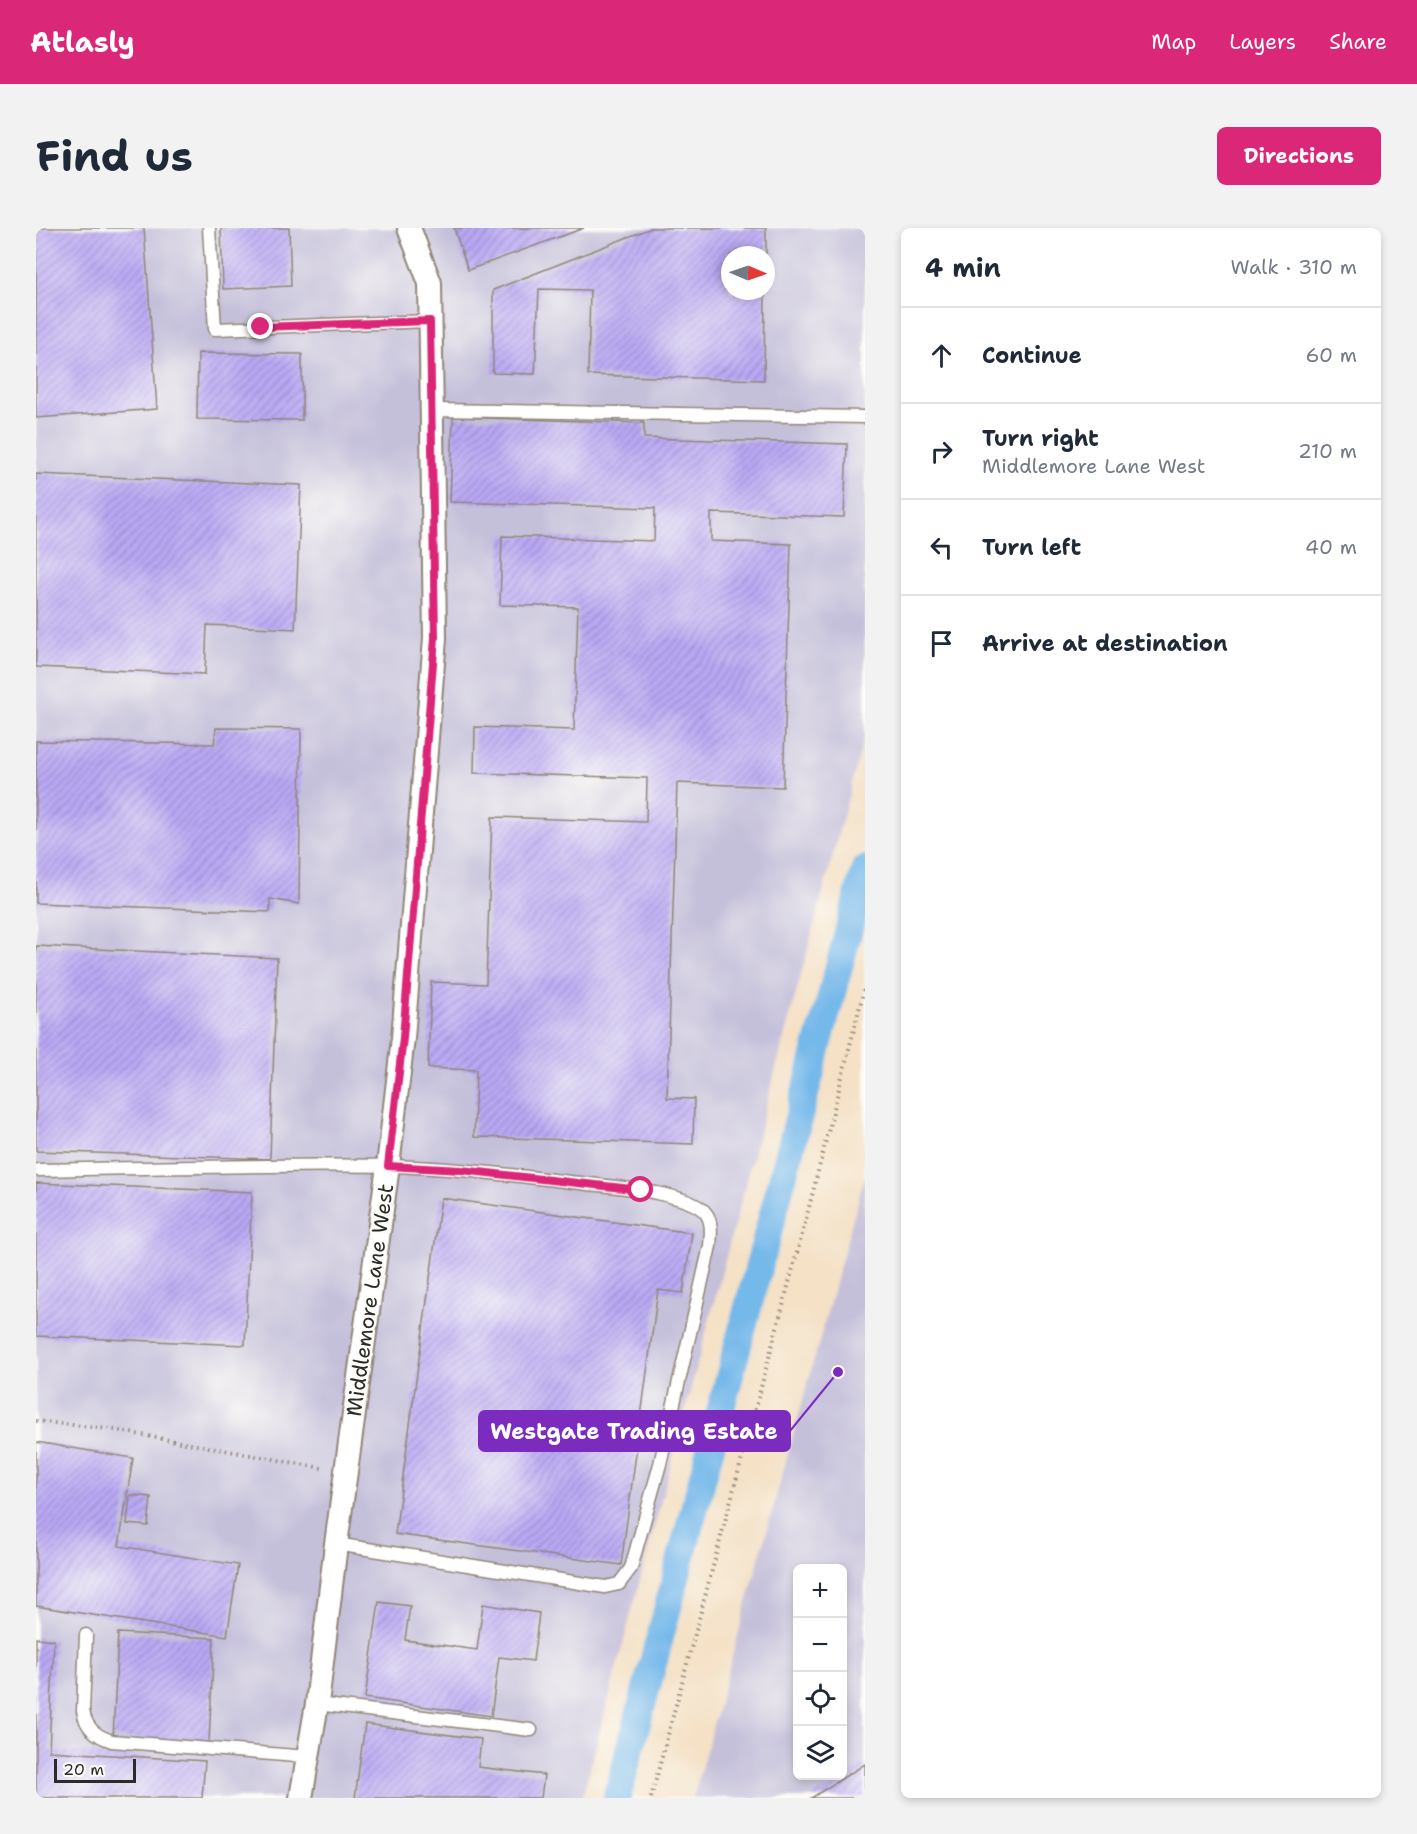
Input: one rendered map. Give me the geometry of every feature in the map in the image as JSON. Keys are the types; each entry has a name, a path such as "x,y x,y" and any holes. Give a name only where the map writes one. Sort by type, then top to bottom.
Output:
{"street":[{"name":"Middlemore Lane West","path":"301,1798 317,1704 403,1038 435,638 430,283 409,228"}],"lane":[{"path":"209,228 215,329 430,321"},
{"path":"432,410 865,417"},
{"path":"38,1170 388,1166 461,1170 641,1190 681,1200 704,1212 710,1221 712,1233 654,1485 631,1568 619,1584 605,1587 336,1544"},
{"path":"87,1635 83,1711 85,1721 92,1731 103,1738 112,1741 308,1757"},
{"path":"317,1704 531,1730"}],"path":[{"path":"651,1798 805,1223 865,986"},
{"path":"36,1421 109,1429 346,1472"}],"shaded area":[{"path":"36,228 865,228 865,734 582,1798 36,1798"},
{"path":"865,1175 865,1798 693,1798"}],"building":[{"path":"36,228 144,228 157,409 36,418"},
{"path":"221,228 289,228 291,286 223,289"},
{"path":"454,228 584,228 468,270"},
{"path":"651,228 766,228 766,246 721,246 721,300 765,300 764,380 588,375 590,290 539,289 535,374 493,373 493,290"},
{"path":"198,353 302,354 302,420 197,419"},
{"path":"453,417 644,423 644,438 847,444 844,517 711,513 711,541 791,544 783,787 677,783 667,1098 694,1099 693,1144 474,1137 476,1070 428,1068 431,982 486,984 492,817 646,822 647,778 474,773 475,727 574,730 578,607 500,605 502,536 654,541 655,508 450,502"},
{"path":"36,474 301,485 295,629 207,625 205,674 36,667"},
{"path":"216,728 301,729 299,904 270,899 270,912 36,903 36,741 214,744"},
{"path":"36,946 277,958 270,1159 36,1151"},
{"path":"36,1183 252,1192 245,1345 36,1336"},
{"path":"441,1198 692,1233 683,1293 658,1290 621,1565 395,1534"},
{"path":"36,1442 133,1458 119,1546 238,1565 227,1636 36,1606"},
{"path":"130,1495 151,1497 148,1526 127,1524"},
{"path":"379,1602 410,1606 405,1640 477,1650 483,1604 539,1613 533,1661 499,1657 491,1716 365,1698"},
{"path":"118,1633 214,1638 209,1742 113,1737"},
{"path":"36,1638 54,1640 49,1751 205,1761 202,1798 36,1798"},
{"path":"365,1724 481,1739 478,1767 544,1775 541,1798 355,1798"},
{"path":"865,1764 865,1798 811,1798 840,1780 847,1780 847,1775"}],"waterway":[{"path":"617,1798 865,869"}],"place":[{"name":"Westgate Trading Estate","path":"838,1372"}],"route":[{"path":"261,327 430,321 435,638 403,1038 388,1166 461,1170 641,1190"}]}
